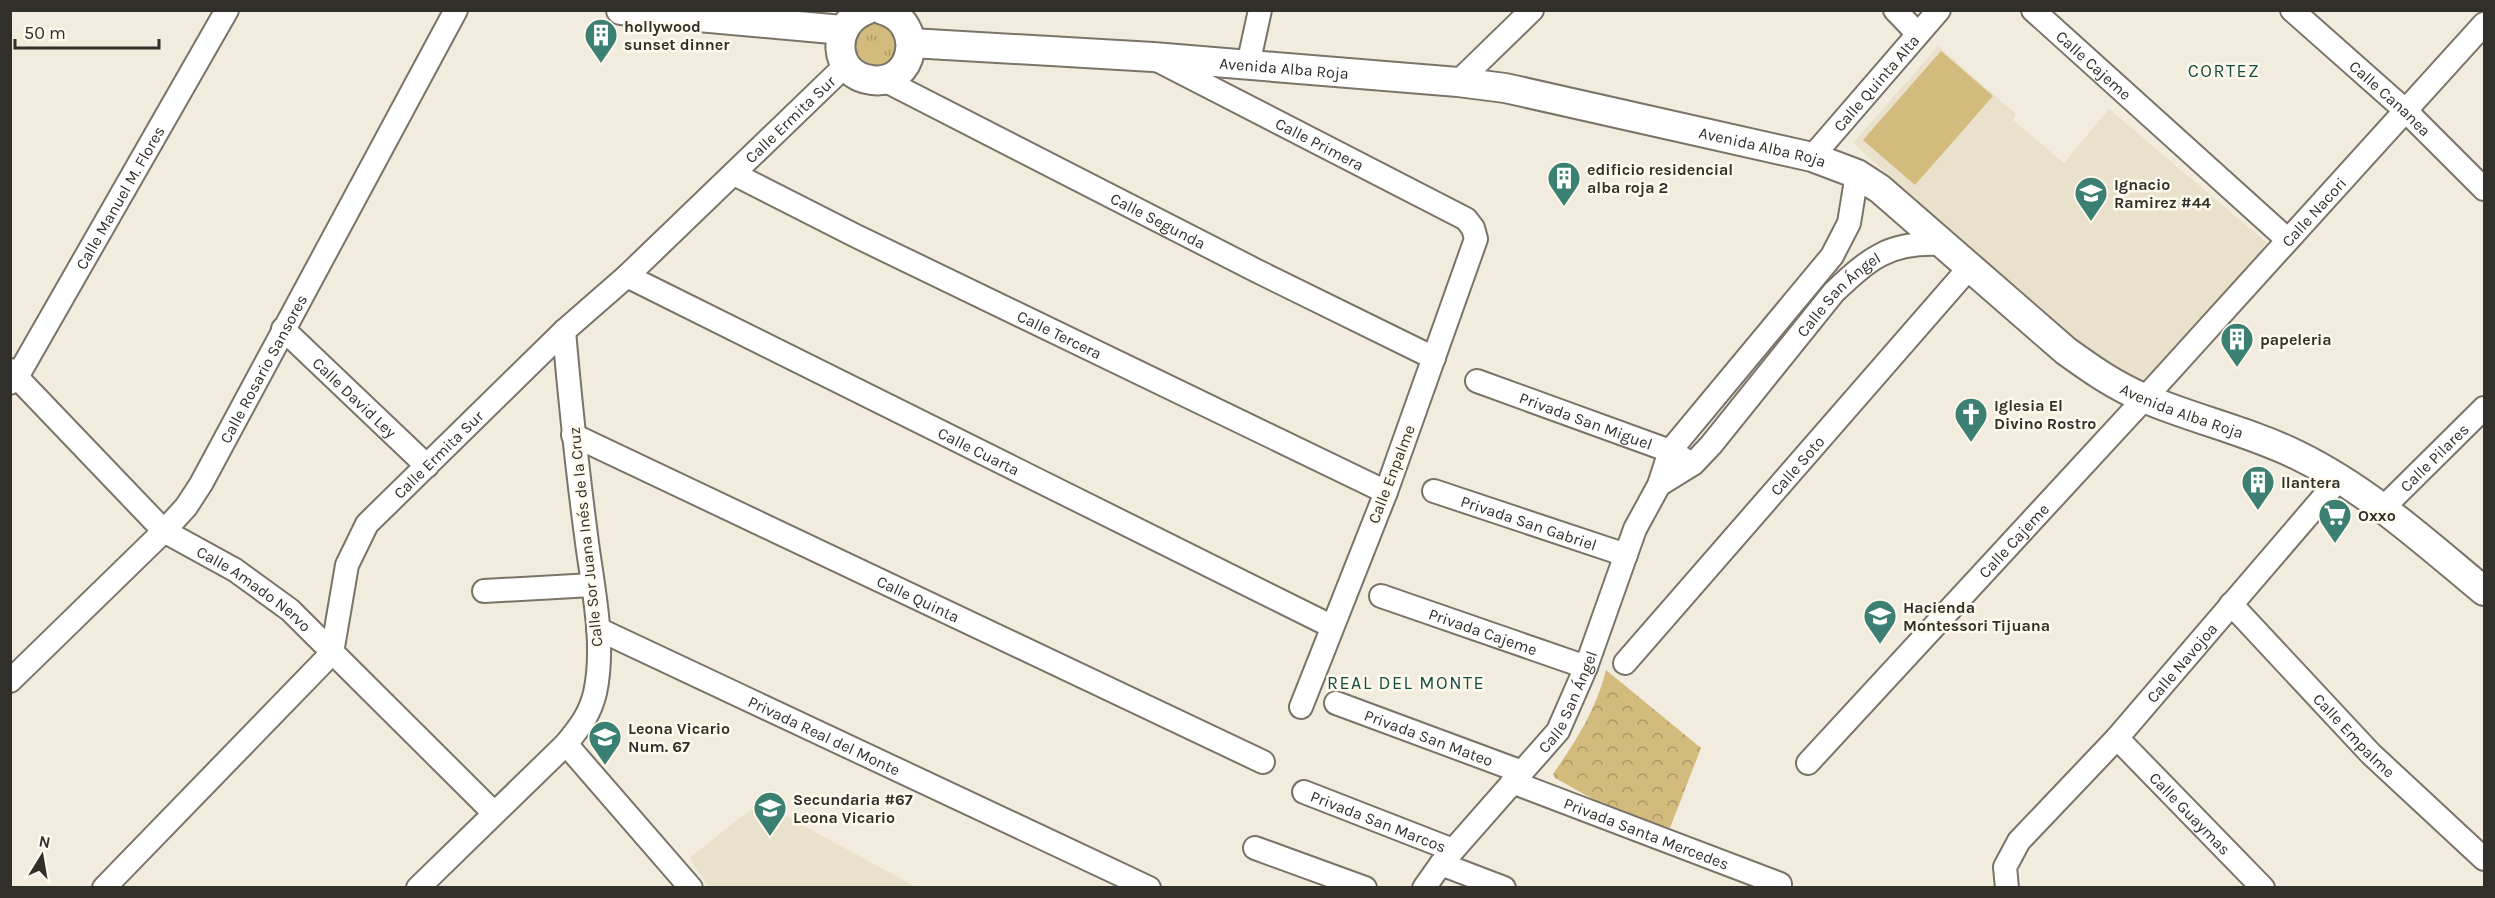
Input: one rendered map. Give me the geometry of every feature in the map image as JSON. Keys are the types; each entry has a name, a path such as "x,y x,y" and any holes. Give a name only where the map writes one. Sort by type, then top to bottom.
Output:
{"main road":[{"path":"621,10 843,30"},
{"path":"866,10 849,21 843,30 840,51 846,65 860,77 872,81 884,80 904,66 910,55 905,23"},
{"name":"Avenida Alba Roja","path":"905,23 1153,57 1458,82 1505,88 1812,157 1857,174 1880,189 1940,244 2066,351 2119,386 2145,398 2295,454 2340,478 2383,508 2484,591"}],"street":[{"name":"Calle Manuel M. Flores","path":"13,377 227,10"},
{"name":"Calle Rosario Sansores","path":"10,681 186,507 201,484 456,10"},
{"path":"1248,65 1260,10"},
{"path":"1458,82 1532,10"},
{"path":"1895,10 1918,34"},
{"name":"Calle Quinta Alta","path":"1812,157 1939,10"},
{"name":"Calle Cajeme","path":"2033,10 2288,240"},
{"name":"Calle Cananea","path":"2292,10 2406,111 2484,189"},
{"name":"Calle Nacori","path":"2145,398 2484,24"},
{"name":"Calle Primera","path":"1153,57 1466,219 1473,228 1476,239"},
{"name":"Calle Ermita Sur","path":"332,653 347,565 368,524 564,331 627,276 846,65"},
{"name":"Calle Segunda","path":"884,80 1257,271 1434,358"},
{"name":"Calle Tercera","path":"734,174 856,236 1386,492"},
{"name":"Calle San Ángel","path":"1424,888 1447,857 1558,731 1586,667 1640,519 1659,485 1670,452 1832,256 1849,223 1857,174"},
{"name":"Calle Enpalme","path":"1301,707 1331,626 1386,492 1476,239"},
{"name":"Calle San Ángel","path":"1659,485 1693,464 1711,445 1834,292 1852,275 1893,248 1914,243 1940,244"},
{"name":"Calle Soto","path":"1625,663 1970,268"},
{"name":"Calle Cuarta","path":"627,276 1331,626"},
{"name":"Calle David Ley","path":"283,329 427,466"},
{"name":"Calle Sor Juana Inés de la Cruz","path":"418,888 566,744 585,721 591,707 595,691 598,629 573,435 564,331"},
{"name":"Calle Amado Nervo","path":"13,377 164,531 235,570 290,610 494,813"},
{"name":"Privada San Miguel","path":"1477,381 1670,452 1693,464"},
{"name":"Calle Cajeme","path":"1808,763 2145,398"},
{"name":"Calle Pilares","path":"2383,508 2484,408"},
{"name":"Calle Quinta","path":"573,435 1263,762"},
{"name":"Calle Navojoa","path":"2007,888 2005,867 2019,841 2118,738 2340,478"},
{"name":"Privada San Gabriel","path":"1434,491 1626,555"},
{"path":"484,591 592,585"},
{"name":"Privada Cajeme","path":"1381,596 1586,667"},
{"name":"Calle Empalme","path":"2231,604 2371,754 2484,860"},
{"name":"Privada Real del Monte","path":"598,629 1149,888"},
{"path":"104,888 332,653"},
{"name":"Privada San Mateo","path":"1336,703 1517,777"},
{"name":"Calle Guaymas","path":"2118,738 2263,888"},
{"path":"566,744 691,888"},
{"name":"Privada Santa Mercedes","path":"1517,777 1780,884"},
{"name":"Privada San Marcos","path":"1304,792 1447,857 1504,888"},
{"path":"1255,849 1365,888"}],"shaded area":[{"name":"Ignacio Ramirez #44","path":"1938,46 2016,114 2013,120 2064,163 2109,109 2267,243 2149,389 2104,368 1853,143"},
{"name":"Secundaria #67 Leona Vicario","path":"762,801 916,887 709,887 689,858"}],"green space":[{"path":"878,19 897,33 897,56 886,64 872,67 856,58 854,36 863,26"},
{"path":"1941,51 1993,96 1915,185 1863,140"},
{"path":"1606,670 1701,748 1670,828 1616,812 1555,778 1553,774 1584,725 1597,698"}],"place":[{"name":"hollywood sunset dinner","path":"601,64"},
{"name":"edificio residencial alba roja 2","path":"1564,207"},
{"name":"Ignacio Ramirez #44","path":"2091,222"},
{"name":"papeleria","path":"2237,368"},
{"name":"Iglesia El Divino Rostro","path":"1971,443"},
{"name":"llantera","path":"2258,511"},
{"name":"Oxxo","path":"2335,544"},
{"name":"Hacienda Montessori Tijuana","path":"1880,645"},
{"name":"Leona Vicario Num. 67","path":"605,766"},
{"name":"Secundaria #67 Leona Vicario","path":"770,837"}],"district":[{"name":"CORTEZ","path":"2224,71"},
{"name":"REAL DEL MONTE","path":"1406,683"}]}
